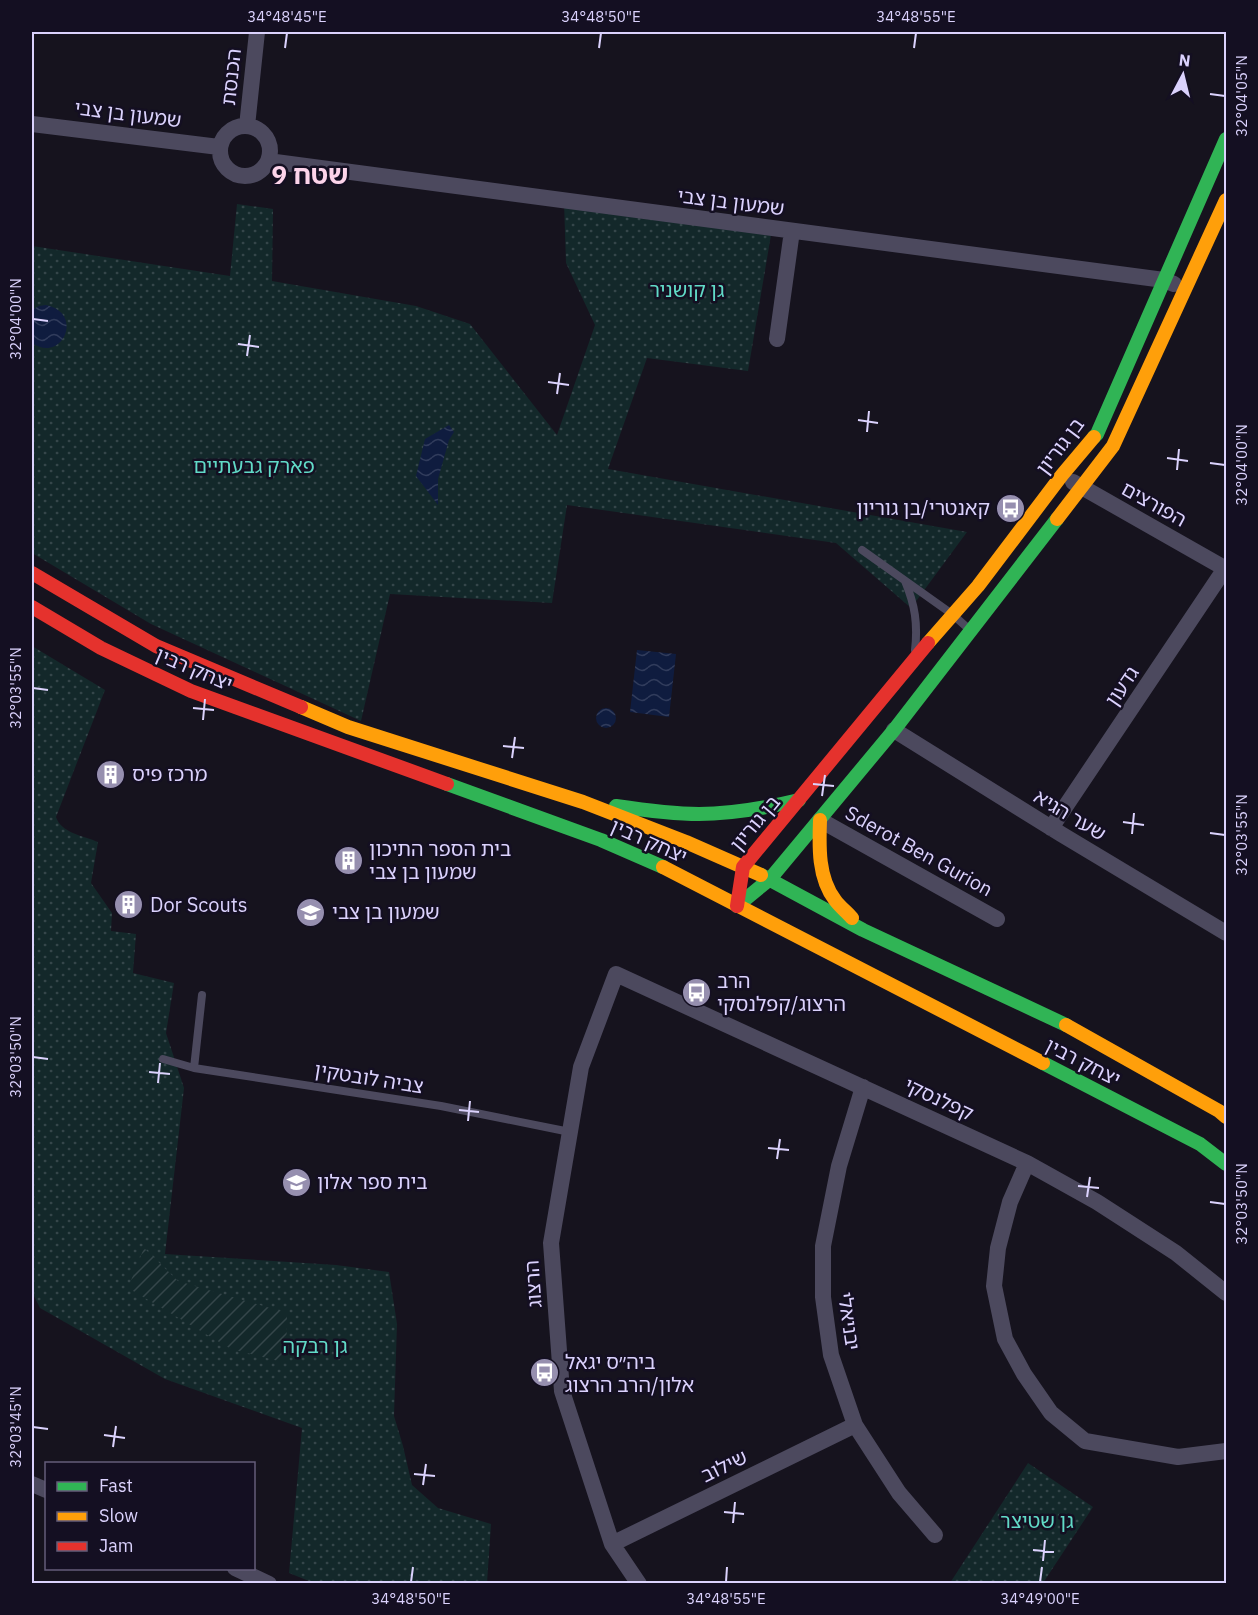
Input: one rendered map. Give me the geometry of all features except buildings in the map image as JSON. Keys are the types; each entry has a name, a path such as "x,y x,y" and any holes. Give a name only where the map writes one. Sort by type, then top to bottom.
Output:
{"main road":[{"name":"בן גוריון","path":"737,906 743,867 952,614 978,586 1062,475 1097,434 1227,139"},
{"path":"737,906 770,879 894,730 1113,446 1227,200"},
{"name":"יצחק רבין","path":"32,573 156,646 348,727 583,802 686,842 770,879 863,930 1063,1023 1227,1117"},
{"name":"יצחק רבין","path":"32,607 101,648 190,692 601,840 675,872 1200,1144 1227,1164"},
{"path":"583,802 699,814 760,809 799,800"},
{"path":"820,820 819,850 826,881 835,900 863,930"}],"street":[{"name":"הכנסת","path":"247,126 256,32"},
{"name":"שמעון בן צבי","path":"32,124 219,147"},
{"path":"247,126 260,130 266,136 270,153 264,168 258,173 242,176 227,169 219,155 219,147 228,132 247,126"},
{"name":"שמעון בן צבי","path":"268,161 1164,280 1186,289"},
{"path":"777,339 792,231"},
{"name":"הפורצים","path":"1062,475 1226,568"},
{"name":"גדעון","path":"1051,828 1226,568"},
{"name":"שער הגיא","path":"894,730 1051,828 1227,933"},
{"name":"Sderot Ben Gurion","path":"820,820 997,919"},
{"name":"קפלנסקי","path":"616,974 1027,1163 1097,1202 1166,1246 1227,1293"},
{"name":"הרצוג","path":"616,974 581,1067 551,1243 562,1391 612,1544 639,1584"},
{"name":"יבניאלי","path":"863,1087 839,1166 823,1246 823,1297 831,1354 855,1425 899,1493 935,1535"},
{"path":"1027,1163 1010,1202 998,1248 994,1286 1005,1339 1024,1374 1051,1413 1085,1441 1178,1457 1227,1451"},
{"name":"שילוב","path":"612,1544 855,1425"},
{"path":"237,1570 269,1584"}],"lane":[{"path":"862,550 952,614 970,630"},
{"path":"905,580 913,603 916,622 912,662"},
{"path":"194,1068 202,995"},
{"name":"צביה לובטקין","path":"163,1059 194,1068 441,1106 570,1132"}],"green space":[{"name":"פארק גבעתיים","path":"564,202 772,229 748,371 647,358 608,469 967,532 911,608 836,543 567,505 552,603 390,594 361,721 151,624 32,553 32,246 230,276 237,204 273,209 272,281 416,306 470,324 557,435 595,325 566,263"},
{"name":"גן רבקה","path":"32,646 105,690 56,817 68,830 98,842 91,883 112,913 111,931 136,934 133,973 174,983 166,1033 184,1088 165,1254 336,1265 389,1272 397,1324 394,1416 412,1485 438,1508 491,1524 487,1583 314,1583 289,1573 302,1428 165,1379 40,1308 32,1292"},
{"path":"144,1248 178,1281 287,1313 286,1363 231,1349 128,1288"},
{"name":"גן שטיצר","path":"1028,1463 1093,1507 1043,1583 950,1583"}],"water":[{"path":"46,305 58,310 67,326 60,342 52,347 43,348 32,343 32,310"},
{"path":"449,425 454,432 449,440 438,479 438,505 416,476 425,439"},
{"path":"637,650 676,654 669,717 630,712"},
{"path":"602,708 610,708 616,714 616,722 610,728 602,728 596,722 596,714"}],"traffic: fast":[{"path":"1094,437 1226,139"},
{"path":"737,906 770,879 894,730 1057,519"},
{"path":"447,784 601,840 663,867"},
{"path":"616,806 668,813 712,814 774,806 799,800"},
{"path":"761,875 863,930 1066,1025"},
{"path":"1043,1063 1200,1144 1226,1164"}],"traffic: slow":[{"path":"1057,519 1113,446 1226,200"},
{"path":"928,643 978,586 1062,475 1094,437"},
{"path":"301,707 348,727 583,802 686,842 761,875"},
{"path":"820,820 820,851 825,882 835,900 852,918"},
{"path":"663,867 1043,1063"},
{"path":"1066,1025 1226,1117"}],"traffic: jam":[{"path":"32,573 156,646 301,707"},
{"path":"32,607 101,648 191,691 447,784"},
{"path":"737,906 743,867 928,643"}],"place":[{"name":"קאנטרי/בן גוריון","path":"1011,508"},
{"name":"מרכז פיס","path":"111,774"},
{"name":"בית הספר התיכון שמעון בן צבי","path":"348,860"},
{"name":"Dor Scouts","path":"129,905"},
{"name":"שמעון בן צבי","path":"311,912"},
{"name":"הרב הרצוג/קפלנסקי","path":"696,992"},
{"name":"בית ספר אלון","path":"296,1182"},
{"name":"ביה״ס יגאל אלון/הרב הרצוג","path":"544,1373"}],"district":[{"name":"שטח 9","path":"310,175"}],"park label":[{"name":"גן קושניר","path":"687,290"}]}
